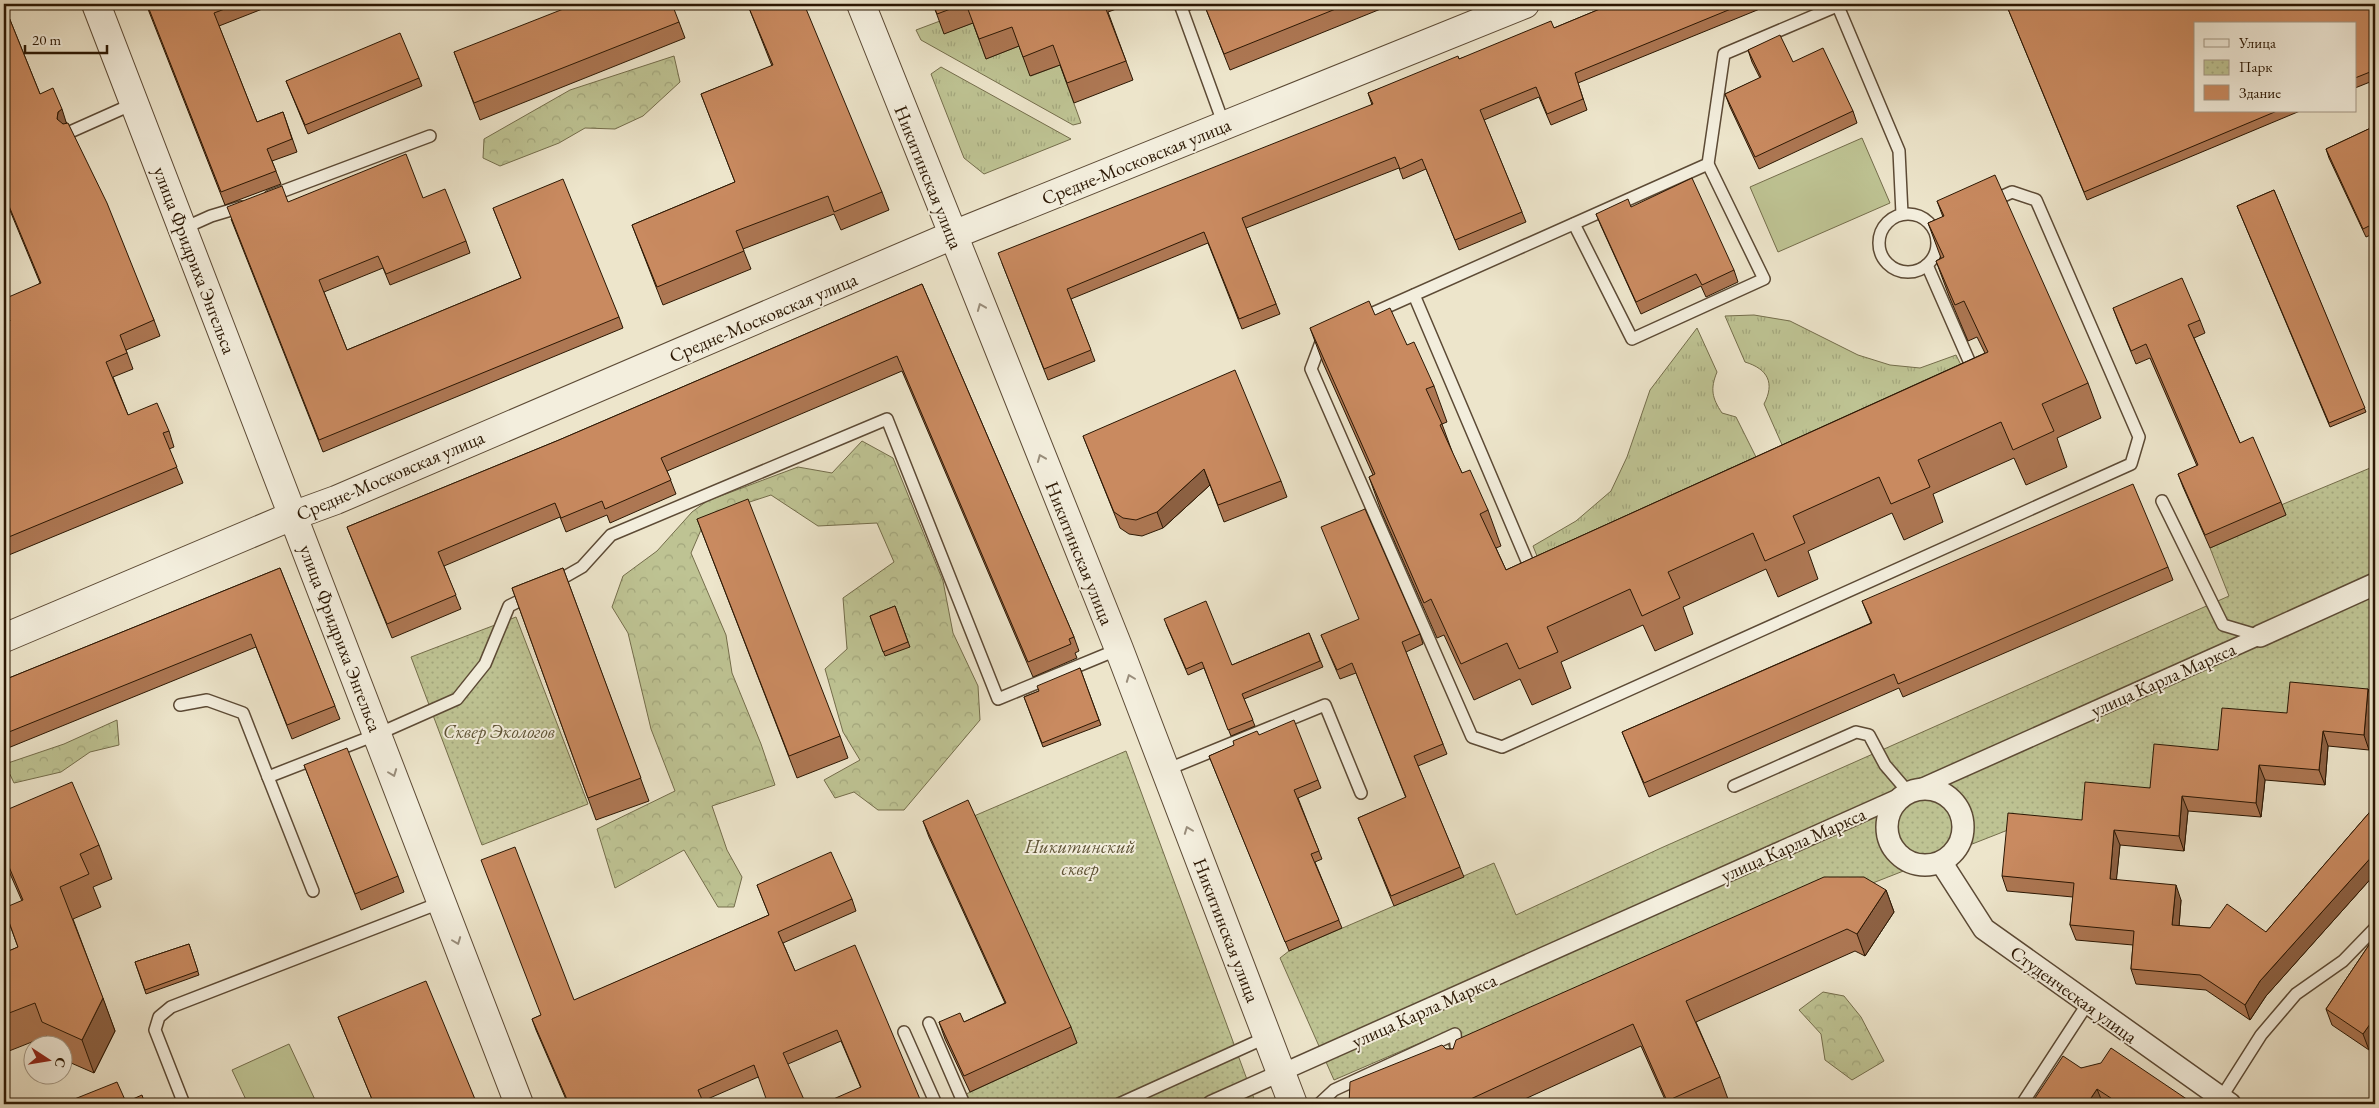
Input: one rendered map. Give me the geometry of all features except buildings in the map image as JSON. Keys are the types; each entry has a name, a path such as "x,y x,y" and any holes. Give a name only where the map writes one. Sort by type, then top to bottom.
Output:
{"street":[{"name":"улица Фридриха Энгельса","path":"96,4 282,484 292,516 310,555 519,1104"},
{"name":"Никитинская улица","path":"861,4 1166,770 1293,1104"},
{"name":"Средне-Московская улица","path":"4,638 292,516 336,500 953,235 1525,4"},
{"name":"улица Карла Маркса","path":"1211,1104 2375,584"},
{"path":"1923,789 1938,792 1950,799 1959,811 1963,825 1960,840 1953,853 1941,862 1926,865 1912,863 1899,855 1890,843 1887,829 1889,814 1897,802 1909,793 1923,789"},
{"name":"Студенческая улица","path":"1941,862 1984,929 2225,1101"}],"lane":[{"path":"1188,4 1181,7 1224,125"},
{"path":"1574,224 1632,339 1764,279 1708,164 1724,54 1837,5 1899,151 1902,214"},
{"path":"70,132 135,103"},
{"path":"182,229 211,216 228,212 430,136"},
{"path":"1351,323 1708,164"},
{"path":"1333,331 1324,335 1311,369 1472,737 1502,747 2131,464 2139,437 2036,200 2012,192 1977,208"},
{"path":"1902,214 1915,215 1937,226 1936,249 1927,265 1918,271 1901,272 1892,268 1884,261 1879,251 1878,241 1881,231 1886,223 1902,214"},
{"path":"1927,265 1973,370 1955,378"},
{"path":"1414,295 1530,568 1548,560"},
{"path":"268,777 378,734 458,699 485,664 509,606 582,567 611,535 887,418 998,699 1118,649"},
{"path":"2162,501 2224,625 2260,636"},
{"path":"180,705 207,700 244,713 312,891"},
{"path":"1166,770 1325,705 1360,793"},
{"path":"1734,786 1856,732 1869,735 1885,765 1909,793"},
{"path":"184,1104 155,1030 159,1017 171,1007 442,902"},
{"path":"2225,1101 2261,1035 2296,994 2342,961 2375,928"},
{"path":"2022,1104 2088,1003"},
{"path":"929,1023 964,1104"},
{"path":"904,1032 936,1104"},
{"path":"1319,1104 1334,1090 1455,1034 1457,1064"},
{"path":"1119,1104 1267,1037"}],"green space":[{"path":"940,21 945,33 973,23 986,59 1019,46 1031,76 1060,65 1081,123 1073,125 921,40 916,30"},
{"path":"674,56 680,82 643,116 615,129 585,128 559,143 500,166 483,158 484,139 570,90"},
{"path":"941,67 1071,139 984,174 964,158 931,74"},
{"path":"1862,138 1890,203 1778,252 1750,187"},
{"path":"1754,315 1790,321 1858,355 1890,365 1920,368 1956,355 1963,369 1783,447 1764,404 1769,390 1767,378 1759,369 1745,362 1725,316"},
{"path":"1697,328 1717,372 1713,383 1716,403 1722,413 1736,417 1756,457 1537,556 1533,546 1576,521 1611,491 1627,457 1650,390"},
{"path":"862,441 893,458 943,581 953,633 978,686 980,720 904,810 878,810 854,792 835,798 824,780 860,760 843,732 825,669 847,649 843,598 894,562 877,523 818,526 771,495 707,516 691,553 726,635 732,673 761,744 775,785 712,806 727,850 742,877 734,907 718,907 684,850 615,888 597,829 675,791 651,729 628,633 612,607 623,576 657,551 692,512 707,501 798,467 832,473"},
{"path":"2375,466 2375,616 2371,618 2375,626 2373,703 2296,697 2293,728 2156,803 2087,835 2013,828 1832,899 1457,1064 1443,1033 1334,1080 1280,958 1289,951 1494,863 1516,915 1661,848 2229,596 2210,548 2286,515 2281,505"},
{"name":"Сквер Экологов","path":"516,617 588,804 482,845 411,657"},
{"path":"117,720 119,745 90,752 61,772 14,783 5,764 64,744"},
{"name":"Никитинский сквер","path":"1126,751 1256,1104 952,1104 951,1101 1077,1043 974,816"},
{"path":"1823,992 1844,996 1861,1017 1884,1061 1852,1080 1825,1060 1821,1034 1799,1010"},
{"path":"289,1044 317,1104 248,1104 232,1070"}]}
